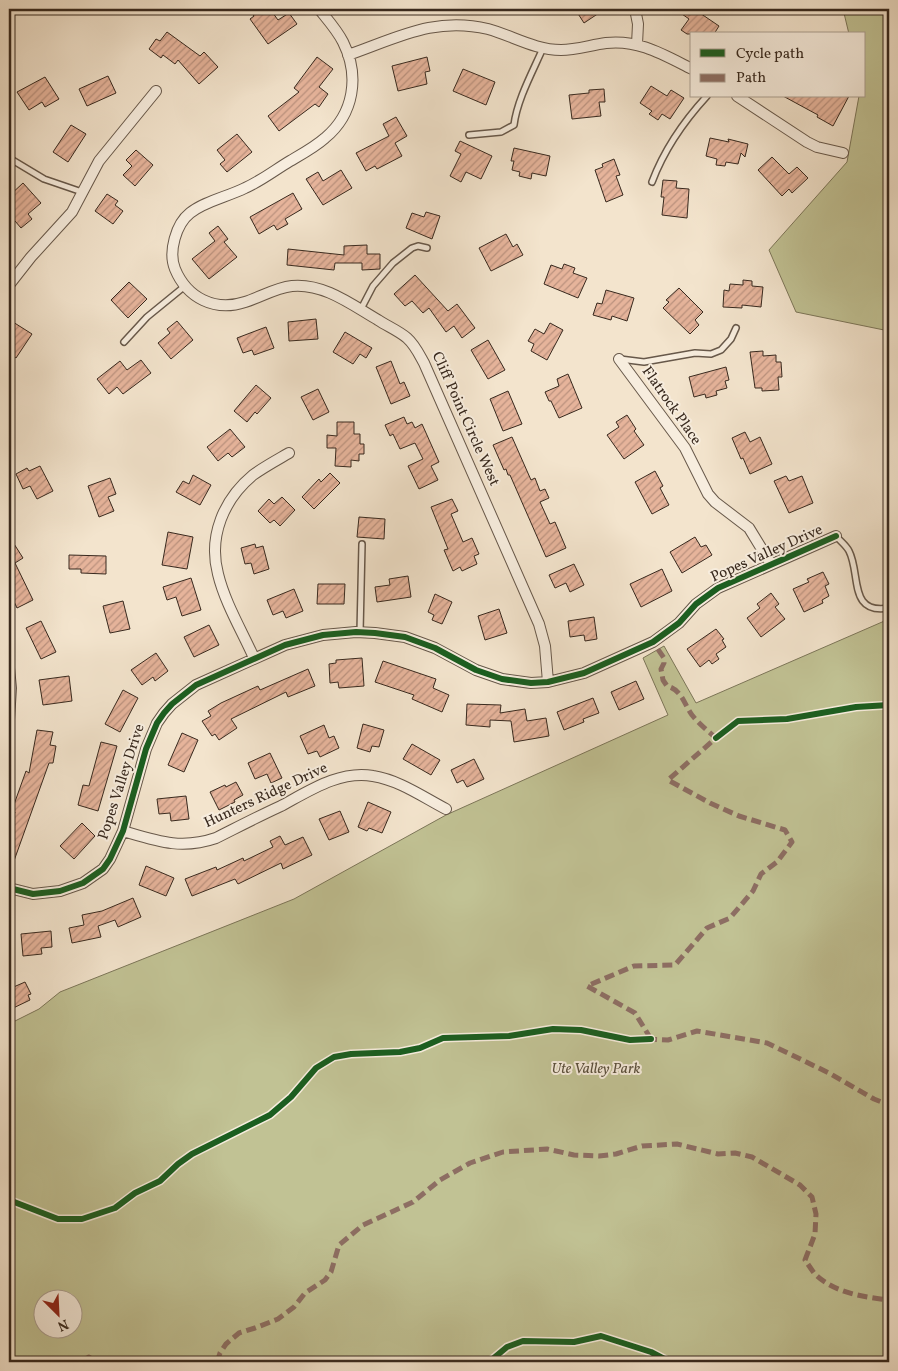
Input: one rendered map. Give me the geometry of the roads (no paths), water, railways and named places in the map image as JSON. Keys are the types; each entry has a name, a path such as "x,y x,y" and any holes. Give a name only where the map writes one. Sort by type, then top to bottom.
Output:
{"street":[{"name":"Cliff Point Circle West","path":"319,9 343,42 354,80 350,102 344,115 328,136 313,147 259,180 234,193 198,207 188,215 179,226 174,239 174,266 185,286 206,303 219,306 232,305 292,286 319,288 331,293 407,338 424,363 539,624 545,646 548,682"},
{"path":"635,9 638,24 637,44"},
{"path":"348,55 411,31 440,25 476,27 543,48 561,50 606,43 637,44 690,68"},
{"path":"9,285 31,257 72,212 98,161 156,91"},
{"path":"740,98 807,142 817,147 843,153"},
{"name":"Flatrock Place","path":"619,359 685,448 708,494 749,528 771,564"},
{"path":"254,658 221,584 216,557 217,532 220,519 234,495 253,475 288,453"},
{"name":"Popes Valley Drive","path":"9,888 33,894 60,891 83,883 98,872 110,860 123,832 146,748 156,723 172,704 196,685 254,658 304,639 331,634 360,632 405,637 435,648 476,670 502,679 531,683 548,682 584,673 653,642 679,623 706,595 718,588 836,536"},
{"path":"9,668 11,688 9,719"},
{"name":"Hunters Ridge Drive","path":"123,832 170,844 193,845 216,838 325,783 361,774 396,783 446,809"}],"lane":[{"path":"469,135 501,132 514,125 515,117 543,48"},
{"path":"652,182 664,155 693,111 705,98"},
{"path":"9,158 44,179 82,193"},
{"path":"360,310 373,286 393,263 412,248 418,246 427,248"},
{"path":"124,342 147,317 185,286"},
{"path":"619,359 644,362 695,353 712,354 721,350 731,339 736,328"},
{"path":"836,536 848,550 862,601 869,607 877,609 889,608"},
{"path":"360,632 362,544"}],"park label":[{"name":"Ute Valley Park","path":"596,1069"}]}
